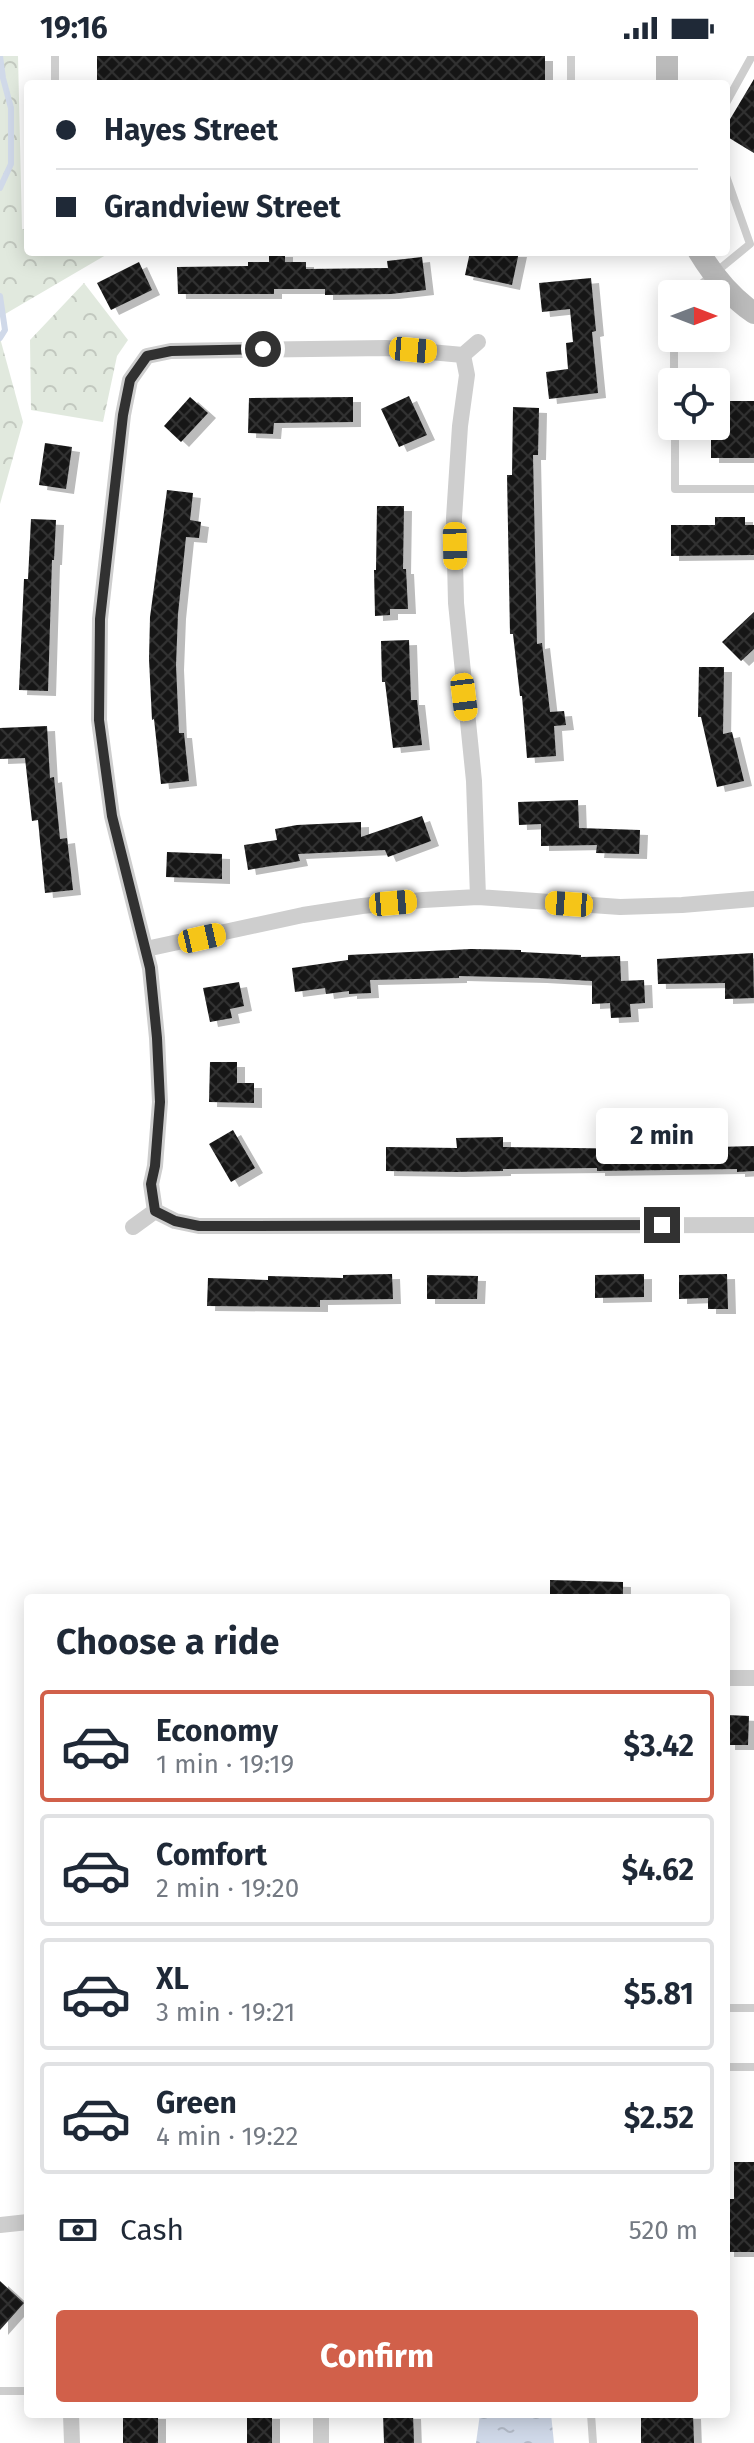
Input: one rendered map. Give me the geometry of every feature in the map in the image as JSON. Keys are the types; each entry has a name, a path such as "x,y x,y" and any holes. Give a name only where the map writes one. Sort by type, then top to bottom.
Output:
{"street":[{"path":"667,56 667,80"},
{"path":"702,256 713,273 754,313"},
{"path":"155,1211 151,1184 160,1102 157,1038 146,949 112,816 99,720 100,619 123,415 130,380 147,356 171,351 386,348 463,355 478,342"},
{"path":"463,355 467,375 454,518 456,603 474,781 478,897"},
{"path":"146,949 317,912 362,906 478,897 620,907 754,899"},
{"path":"155,1211 175,1221 199,1226 754,1225"},
{"path":"133,1227 155,1211"},
{"path":"730,1678 754,1678"},
{"path":"0,2225 24,2222"},
{"path":"71,2418 72,2443"},
{"path":"321,2418 321,2443"}],"lane":[{"path":"55,56 55,80"},
{"path":"571,56 571,80"},
{"path":"730,96 752,56"},
{"path":"705,280 750,244 730,187"},
{"path":"675,440 675,489 754,489"},
{"path":"730,2008 754,2008"},
{"path":"730,2067 754,2067"},
{"path":"0,2391 24,2391"},
{"path":"591,2418 593,2443"}],"green space":[{"path":"0,56 18,56 24,256 104,256 0,317"},
{"path":"84,283 128,340 117,356 103,422 31,410 30,340"},
{"path":"0,338 23,422 0,504"}],"water":[{"path":"479,2418 551,2418 554,2443 476,2443"}],"building":[{"path":"97,56 545,56 545,80 97,80"},
{"path":"754,79 754,153 730,138 730,119"},
{"path":"269,256 285,256 285,262 306,262 306,269 388,268 387,261 422,257 426,290 325,295 325,289 274,289 274,294 178,294 177,267 248,266 248,262 269,262"},
{"path":"469,256 518,256 512,285 465,275"},
{"path":"139,262 152,290 111,310 97,283"},
{"path":"591,278 598,393 549,399 546,372 568,369 566,343 573,342 570,309 542,312 539,283"},
{"path":"409,396 427,435 399,447 381,409"},
{"path":"190,397 208,413 181,442 164,426"},
{"path":"353,397 353,422 274,423 273,434 248,433 249,398"},
{"path":"730,401 754,401 754,458 711,458 711,440 730,440"},
{"path":"513,407 539,408 538,455 533,455 537,644 542,643 550,712 564,711 566,725 554,726 556,756 527,758 522,696 513,634 510,634 507,475 512,475"},
{"path":"45,443 72,447 66,489 39,485"},
{"path":"167,490 193,493 190,520 201,522 199,538 186,537 178,614 176,665 179,733 184,733 189,781 161,784 152,720 149,659 150,617"},
{"path":"377,506 404,506 403,569 406,569 408,609 390,609 390,615 375,616 374,570"},
{"path":"715,517 745,517 745,525 754,525 754,555 671,556 671,525 715,525"},
{"path":"31,519 56,520 48,691 19,690 24,579 28,579"},
{"path":"754,612 754,649 741,661 722,642"},
{"path":"409,640 411,700 417,700 422,745 393,748 385,682 382,682 381,641"},
{"path":"699,667 724,667 723,734 732,732 744,781 717,787 701,717 698,717"},
{"path":"47,726 50,778 54,777 60,839 67,838 73,890 45,893 38,820 32,821 25,758 0,759 0,728"},
{"path":"578,800 579,828 640,830 639,854 596,853 597,845 541,846 541,824 519,825 518,802"},
{"path":"422,816 431,841 388,857 385,850 298,854 300,861 248,870 244,845 277,840 275,829 361,822 361,837"},
{"path":"167,852 222,854 222,879 166,877"},
{"path":"471,949 521,950 581,957 620,956 621,981 644,980 645,1003 630,1004 631,1017 611,1018 610,1003 592,1004 592,981 539,978 459,976 370,980 371,993 349,994 349,991 326,994 325,988 295,992 292,968 348,960 348,955"},
{"path":"753,953 754,998 725,999 725,983 658,984 657,959"},
{"path":"239,982 244,1006 230,1009 232,1018 210,1022 203,988"},
{"path":"210,1062 237,1062 237,1083 254,1083 254,1103 209,1102"},
{"path":"233,1130 255,1168 231,1182 209,1144"},
{"path":"503,1137 503,1147 644,1149 754,1146 754,1171 597,1171 597,1168 386,1171 386,1147 457,1148 456,1138"},
{"path":"392,1274 393,1299 320,1300 320,1307 207,1306 208,1278 268,1280 268,1276 343,1278 343,1275"},
{"path":"644,1274 644,1297 595,1298 595,1275"},
{"path":"727,1274 728,1309 708,1309 708,1298 679,1299 679,1275"},
{"path":"427,1275 478,1276 477,1299 427,1299"},
{"path":"550,1580 623,1582 623,1594 550,1594"},
{"path":"730,1715 749,1716 748,1745 730,1745"},
{"path":"734,2162 754,2162 754,2252 730,2252 730,2199 734,2199"},
{"path":"0,2281 24,2303 0,2330"},
{"path":"123,2418 158,2418 158,2443 123,2443"},
{"path":"247,2418 272,2418 272,2443 247,2443"},
{"path":"383,2418 413,2418 414,2443 384,2443"},
{"path":"641,2418 693,2418 694,2443 641,2443"}],"waterway":[{"path":"0,56 11,108 11,164 0,188"},
{"path":"0,296 5,330 0,338"}],"route":[{"path":"263,349 171,351 147,356 130,380 123,415 100,619 99,720 112,816 150,968 160,1102 151,1184 155,1211 175,1221 199,1226 662,1225"}]}
